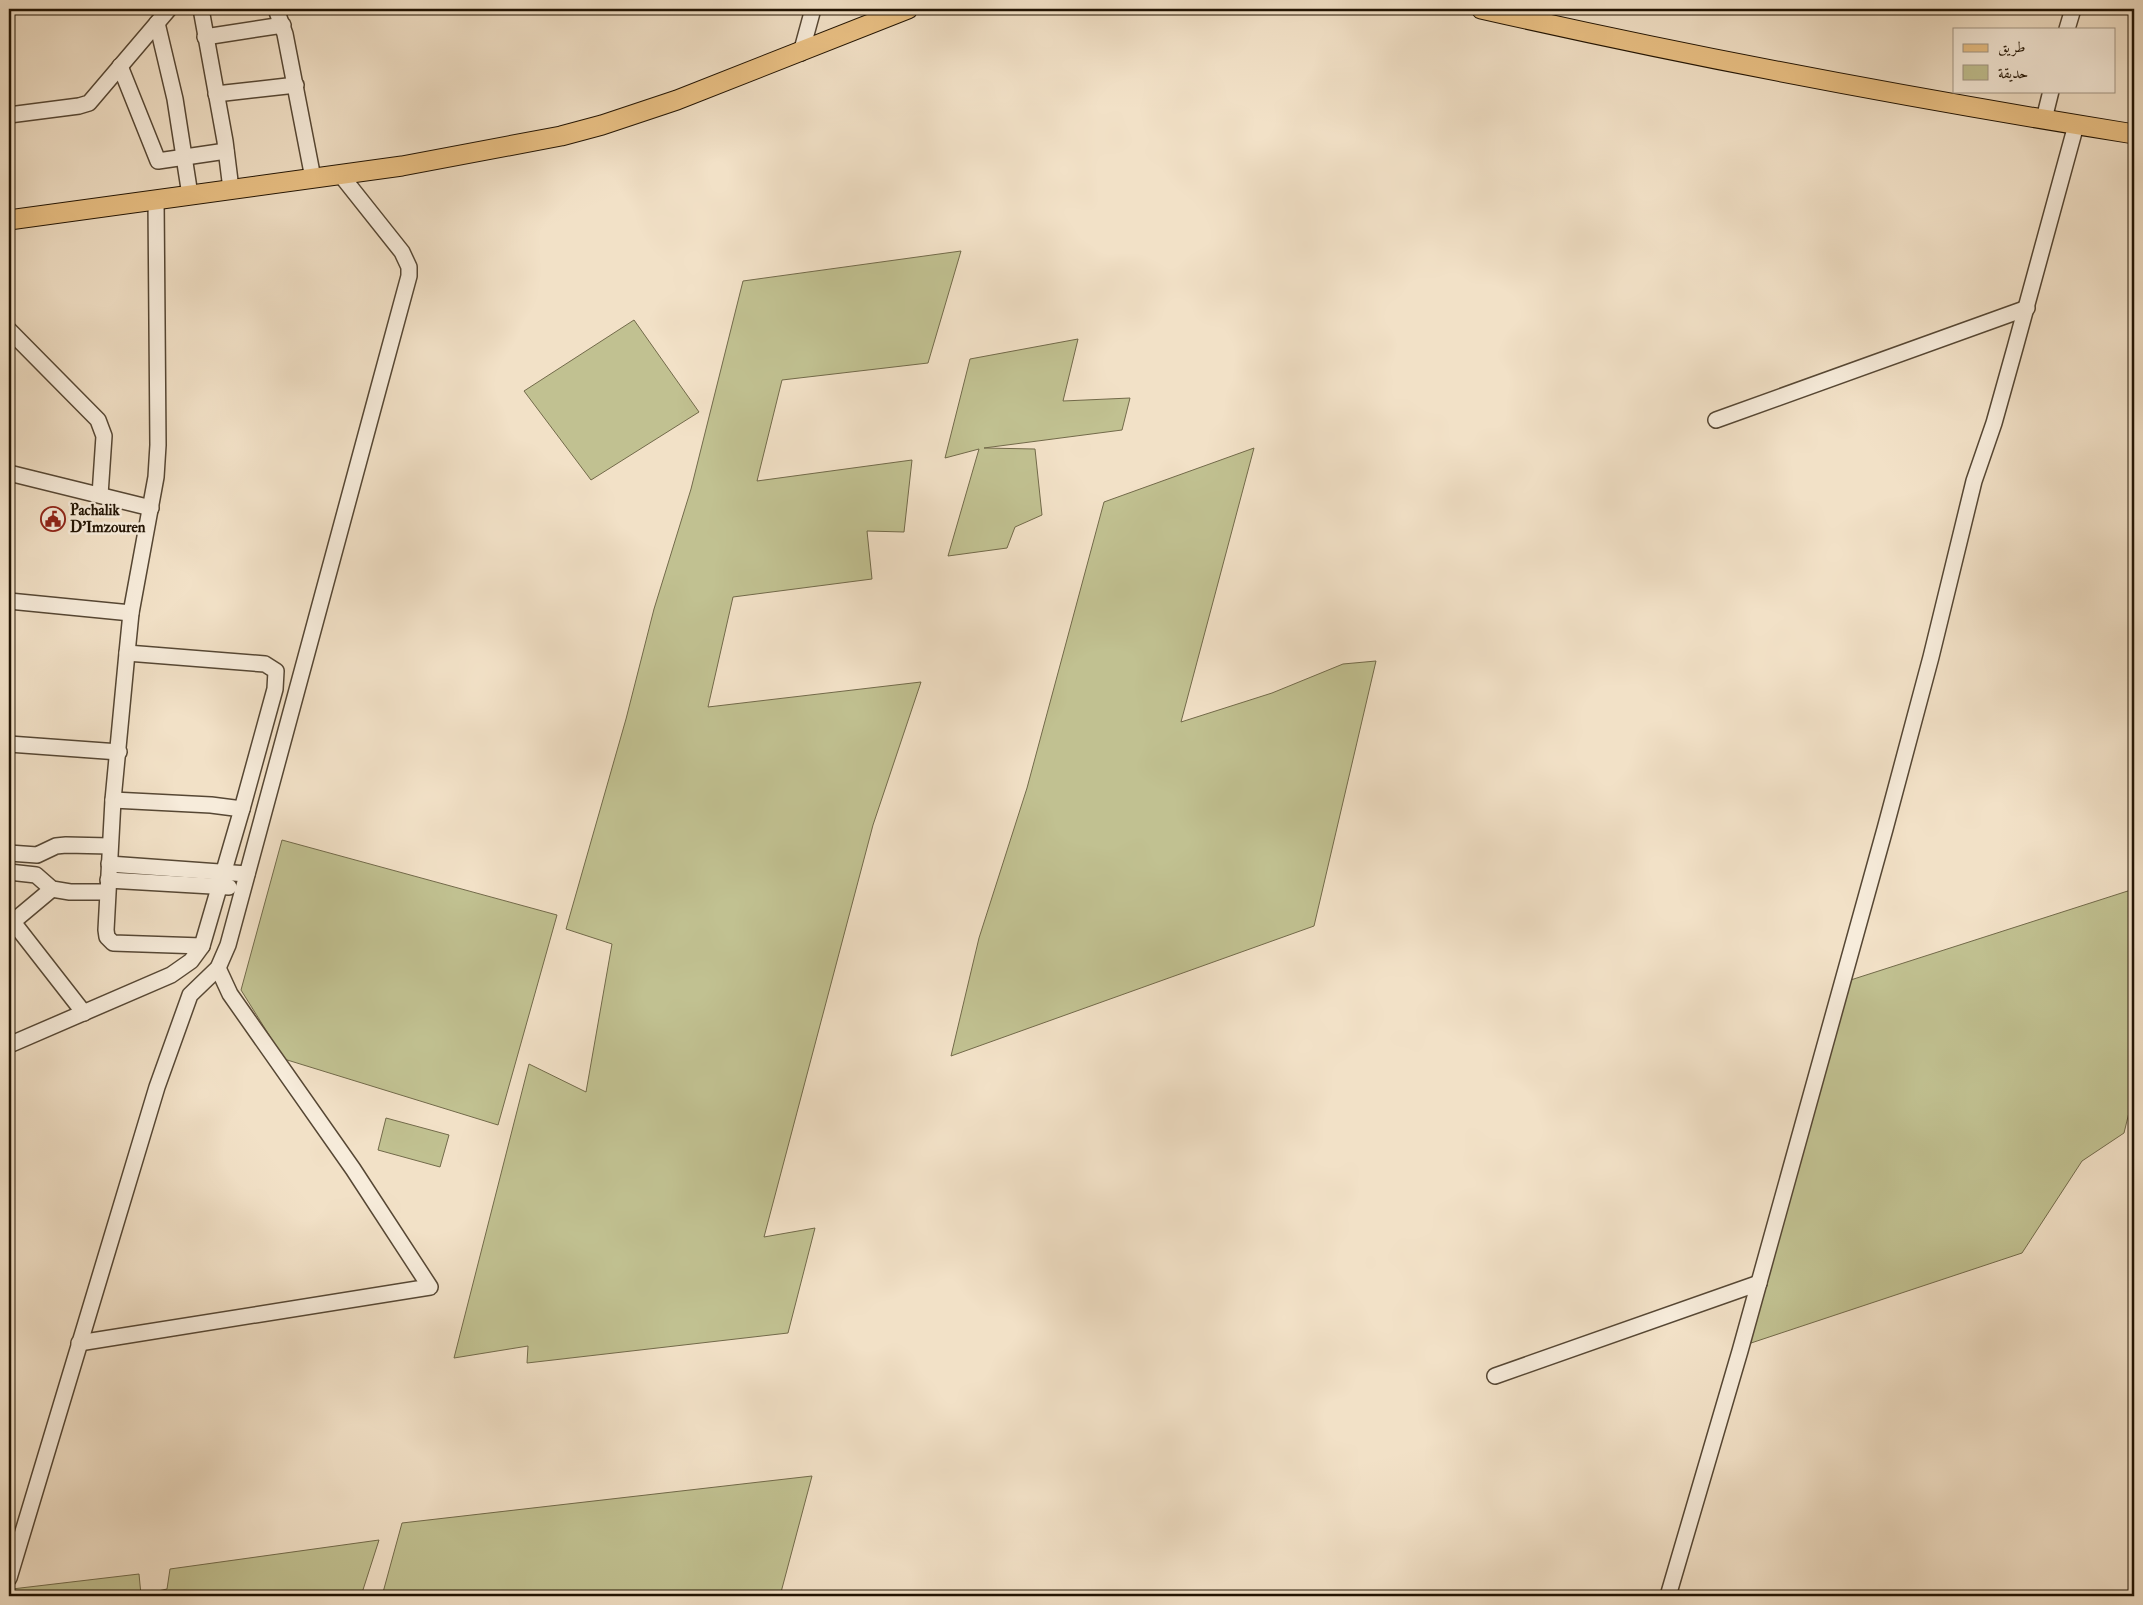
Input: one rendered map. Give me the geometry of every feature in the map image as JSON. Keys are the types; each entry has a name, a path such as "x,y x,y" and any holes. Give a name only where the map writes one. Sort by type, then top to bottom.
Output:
{"main road":[{"path":"9,220 449,158 602,125 801,53 908,9"},
{"path":"1481,9 1642,45 2134,134"}],"street":[{"path":"201,9 231,189"},
{"path":"276,9 283,25 314,178"},
{"path":"801,53 813,9"},
{"path":"2067,28 2073,9"},
{"path":"9,115 89,103 167,10"},
{"path":"157,22 185,157 190,195"},
{"path":"206,37 283,25"},
{"path":"120,66 158,161 226,151"},
{"path":"216,94 296,85"},
{"path":"2044,119 2051,92"},
{"path":"1668,1596 1759,1283 1931,657 1974,481 1994,422 2027,308 2076,125"},
{"path":"9,1578 158,1087 185,1007 197,986 218,968 228,945 282,751 310,639 408,276 409,267 402,252 340,174"},
{"path":"156,199 158,436 151,508 131,613 113,800 106,930 107,937 113,943 202,946"},
{"path":"1716,420 2027,308"},
{"path":"9,330 98,420 104,436 100,494"},
{"path":"9,473 151,508"},
{"path":"9,601 131,613"},
{"path":"9,1045 171,975 191,961 202,946 223,879 275,689 276,671 265,664 127,653"},
{"path":"9,744 118,752"},
{"path":"113,800 211,805 242,809"},
{"path":"9,853 38,855 56,846 110,846"},
{"path":"36,875 38,855"},
{"path":"109,864 223,879 243,889"},
{"path":"9,872 36,875 52,889 70,892 108,886 223,879 248,874"},
{"path":"52,889 11,924 84,1013"},
{"path":"80,1343 430,1287 353,1169 230,994 218,968"},
{"path":"1495,1376 1759,1283"}],"green space":[{"path":"961,251 928,363 782,380 757,481 912,460 904,532 867,531 872,579 733,597 708,707 921,682 873,825 764,1237 815,1228 788,1333 527,1363 528,1346 454,1358 529,1064 586,1092 612,944 566,929 626,719 654,609 691,489 743,281"},
{"path":"634,320 699,412 591,480 524,391"},
{"path":"1078,339 1063,401 1130,398 1122,430 984,448 1035,449 1042,515 1015,527 1007,548 948,556 979,449 945,458 970,359"},
{"path":"1254,448 1181,722 1272,693 1343,664 1376,661 1314,926 951,1056 979,938 1027,788 1104,502"},
{"path":"282,840 557,915 498,1125 284,1059 241,990"},
{"path":"2134,889 2134,1092 2124,1133 2082,1161 2022,1253 1736,1348 1835,985"},
{"path":"386,1118 449,1135 440,1167 378,1150"},
{"path":"812,1476 780,1596 382,1596 402,1523"},
{"path":"379,1540 361,1596 10,1596 12,1589 139,1574 141,1595 167,1589 170,1569"}],"place":[{"name":"Pachalik D'Imzouren","path":"53,519"}]}
